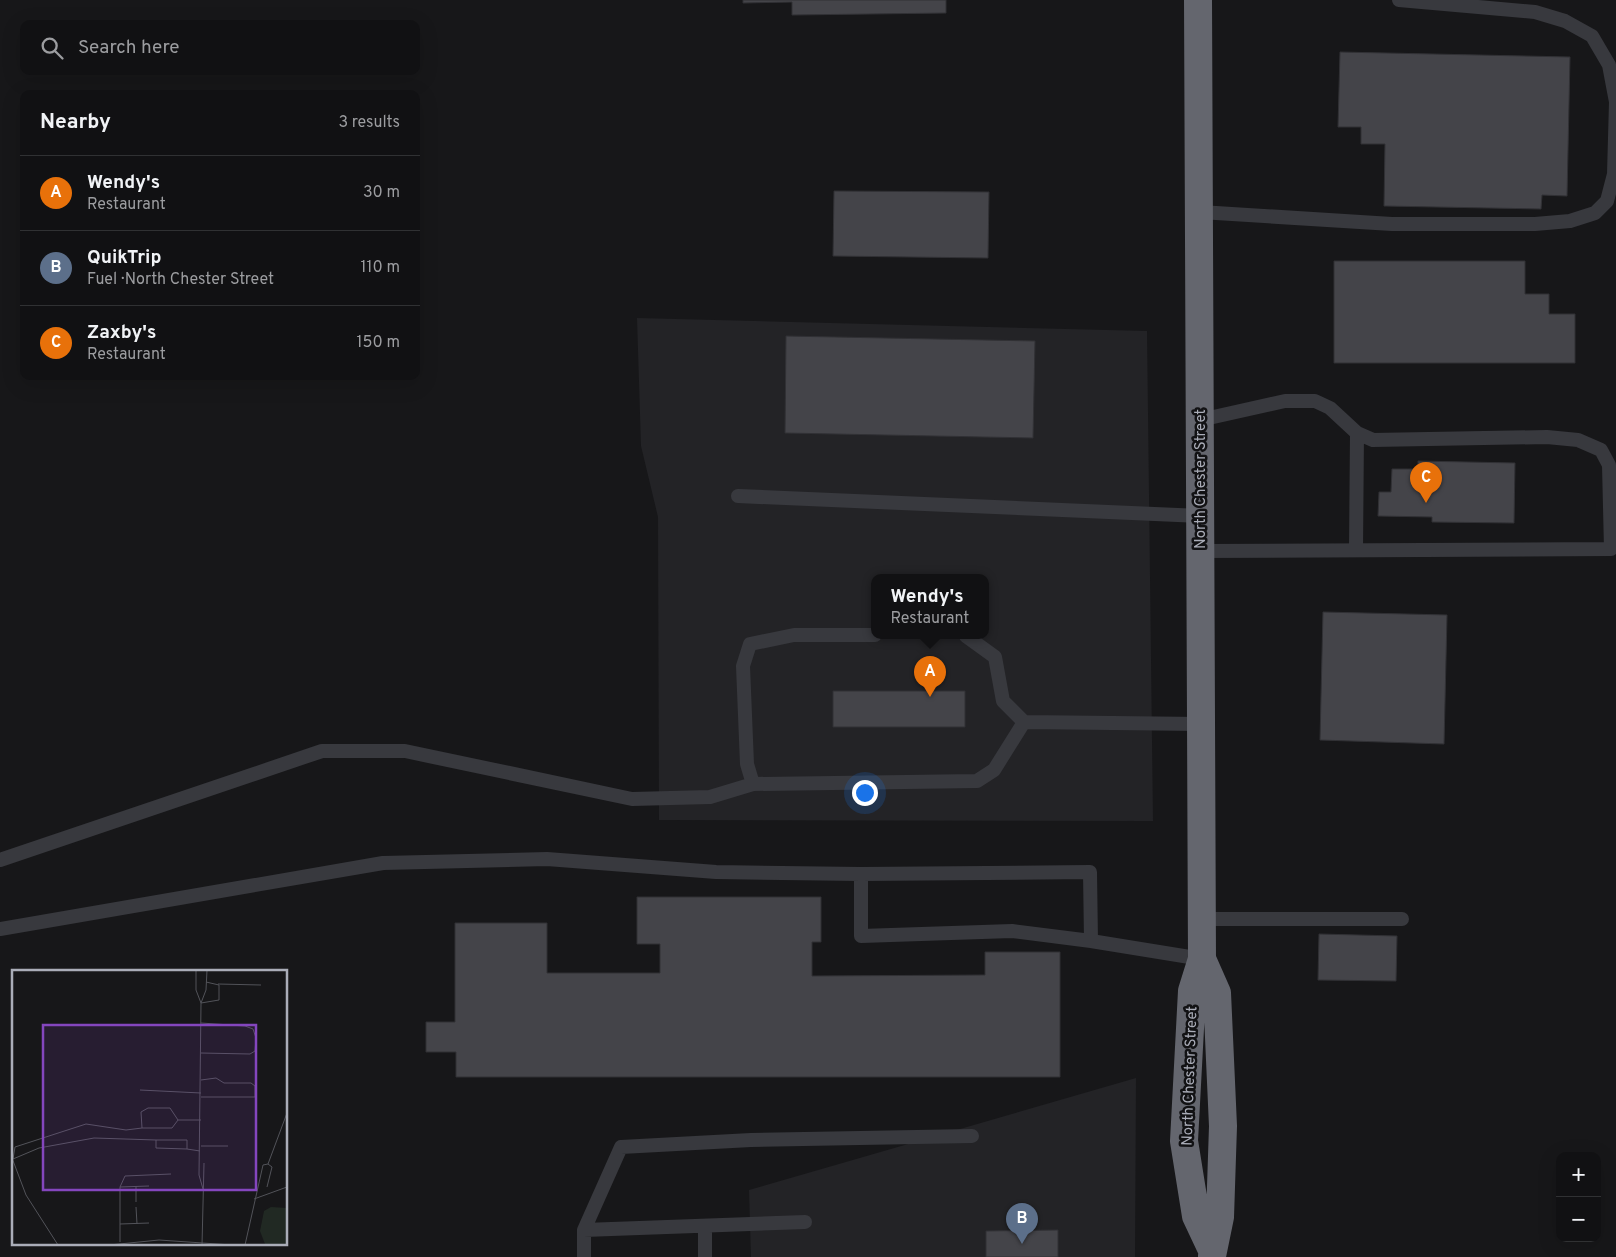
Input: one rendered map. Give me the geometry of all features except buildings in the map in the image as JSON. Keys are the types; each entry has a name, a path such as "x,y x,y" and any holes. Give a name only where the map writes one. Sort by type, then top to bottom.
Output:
{"highway":[{"name":"North Chester Street","path":"1198,0 1202,959 1192,991 1184,1141 1196,1216 1212,1254"},
{"name":"North Chester Street","path":"1202,959 1217,993 1223,1126 1220,1217 1212,1254"}],"lane":[{"path":"1200,212 1392,224 1535,224 1570,221 1595,213 1607,201 1614,174 1616,102 1609,65 1592,36 1565,21 1535,12 1399,0"},
{"path":"1200,420 1285,401 1315,401 1330,408 1357,433 1373,440 1547,437 1578,440 1601,450 1609,466 1611,549 1200,551"},
{"path":"1356,550 1357,433"},
{"path":"738,496 1200,516"},
{"path":"753,784 747,764 743,666 750,644 794,635 871,635"},
{"path":"970,639 994,657 1003,701 1024,722 1200,724"},
{"path":"0,860 322,751 405,751 632,799 710,797 753,784 977,781 994,770 1024,722"},
{"path":"0,929 383,863 547,858 716,872 861,874 1090,872 1091,941"},
{"path":"861,874 861,936 1012,931 1091,941 1202,959"},
{"path":"1202,919 1402,919"},
{"path":"584,1257 584,1230 621,1147 751,1140 972,1136"},
{"path":"584,1230 805,1222"},
{"path":"705,1226 705,1257"}],"shaded area":[{"path":"637,318 1147,331 1153,821 659,820 658,517 641,446"},
{"path":"1136,1078 1135,1257 751,1257 749,1190"}],"place":[{"name":"Zaxby's","path":"1426,503"},
{"name":"Wendy's","path":"930,697"},
{"name":"QuikTrip","path":"1022,1244"}]}
